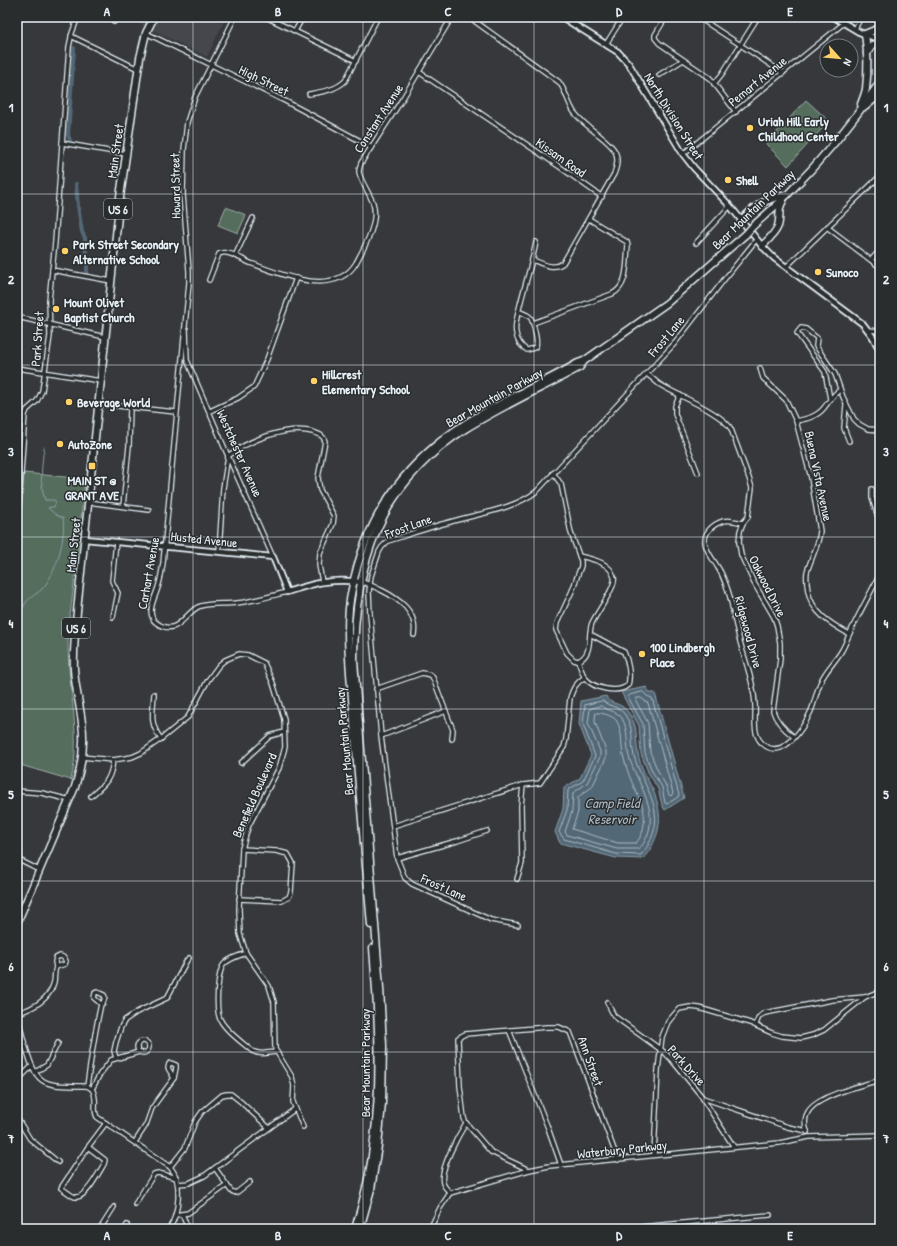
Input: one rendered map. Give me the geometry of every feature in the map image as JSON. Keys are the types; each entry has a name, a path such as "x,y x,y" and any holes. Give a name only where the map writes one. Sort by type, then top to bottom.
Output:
{"main road":[{"name":"Main Street","path":"17,923 80,774 82,757 82,724 74,669 74,640 117,217 143,45 146,33 154,17"},
{"path":"880,28 865,34 867,76 866,89 861,108 867,106 880,94"},
{"path":"867,53 872,46 880,40"},
{"path":"867,76 872,83 879,83"},
{"name":"Bear Mountain Parkway","path":"355,1229 367,1183 374,1141 377,1105 378,1048 373,954 349,654 349,611 354,581 364,545 376,518 395,488 419,460 441,441 470,421 584,361 667,303 746,234 786,195 830,147 879,83"},
{"path":"741,221 761,203 786,195 786,199 780,206 779,224 775,232 762,246"},
{"path":"761,203 771,209"},
{"path":"762,218 773,214 779,219"},
{"name":"Bear Mountain Parkway","path":"360,1229 375,1167 380,1125 383,1074 380,988 354,677 354,633 358,590 370,546 382,518 399,490 422,464 466,429 580,367 584,361"}],"street":[{"path":"78,17 71,36 139,69"},
{"path":"114,22 116,17"},
{"name":"Howard Street","path":"176,412 189,271 183,194 186,127 188,116 195,98 234,17"},
{"path":"266,17 356,61"},
{"path":"295,31 303,17"},
{"path":"309,94 340,86 348,77 378,17"},
{"name":"Constant Avenue","path":"296,278 302,280 331,281 345,274 355,263 368,238 374,220 373,202 359,172 361,163 452,17"},
{"path":"469,17 559,82 564,88 574,112 612,146 617,157 617,167 602,197 563,263 556,267 551,267 533,260"},
{"name":"North Division Street","path":"562,17 618,52 629,64 683,154 694,168 730,206 756,240 786,267 856,319 868,330 880,351"},
{"path":"606,44 623,17"},
{"path":"666,17 655,35 655,38 658,42 710,78 736,112"},
{"path":"698,17 783,73"},
{"path":"714,84 758,17"},
{"path":"834,17 855,29 880,40"},
{"path":"855,29 861,17"},
{"name":"Pemart Avenue","path":"683,154 844,23"},
{"name":"High Street","path":"146,33 284,101 371,148"},
{"name":"Park Street","path":"17,530 25,415 40,396 45,372 51,326 49,300 71,36"},
{"path":"659,75 683,60"},
{"name":"Kissam Road","path":"419,72 602,197"},
{"path":"62,143 126,154"},
{"path":"786,267 880,176"},
{"path":"696,243 730,206"},
{"path":"235,256 253,218"},
{"path":"533,323 612,294 621,288 624,280 628,246 627,242 589,219"},
{"path":"827,227 880,267"},
{"name":"Frost Lane","path":"518,925 491,920 412,884 404,878 397,858 376,689 370,614 370,585 376,557 388,541 448,522 514,505 529,498 675,343 756,240"},
{"path":"518,311 529,316 533,323 537,343 534,347 527,350 520,344 516,334 518,311 533,260 536,242"},
{"path":"871,260 880,250"},
{"path":"209,280 219,254 223,252 252,264 296,278 267,359 254,387 238,398 210,411"},
{"path":"52,270 111,281"},
{"path":"17,317 51,326 105,337"},
{"name":"Westchester Avenue","path":"185,322 187,360 288,592"},
{"path":"830,399 825,372 797,333 800,328 806,328 816,338 816,346 835,374 840,390 854,420 868,429 880,430"},
{"path":"868,330 880,331"},
{"path":"17,368 101,381"},
{"name":"Buena Vista Avenue","path":"760,368 763,378 786,400 796,421 811,478 820,531 807,573 807,584 812,604 817,611 835,626 850,634"},
{"name":"Oakwood Drive","path":"646,374 729,425 752,488 749,514 743,523 740,532 739,542 743,563 774,617 780,643 780,660 772,711 780,724 794,737"},
{"path":"796,421 814,416 823,409 834,393 840,390"},
{"path":"680,395 674,406 675,414 698,473"},
{"path":"98,404 130,406 176,412"},
{"path":"846,404 844,428 849,441"},
{"path":"123,506 129,446 130,406"},
{"name":"Carhart Avenue","path":"176,412 172,480 162,575 152,606 152,619 162,626 172,627 176,626 193,610 204,605 241,603 322,582 345,580 361,582"},
{"path":"219,552 223,488 228,456 252,443 285,431 298,430 316,433 322,436 325,441 318,478 320,490 334,516 333,524 322,547 319,559 322,582"},
{"path":"553,473 561,484 571,533 581,566 572,591 557,623 556,630 567,653 574,660 578,661 585,677 595,685 612,690 622,689 628,685 629,682 627,659 624,652 590,634"},
{"path":"872,489 872,498 880,523"},
{"path":"88,502 149,510"},
{"name":"Ridgewood Drive","path":"743,523 730,520 719,522 707,533 705,538 705,547 721,573 731,601 740,642 752,682 755,704 756,731 760,742 770,748 778,749 783,747 794,737"},
{"name":"Husted Avenue","path":"85,539 273,557"},
{"path":"113,617 118,593 112,580 116,542"},
{"path":"578,661 582,659 586,653 589,644 592,622 602,603 613,588 615,580 613,573 600,562 579,556"},
{"path":"794,737 811,711 824,675 835,662 843,648 880,574"},
{"path":"361,582 395,597 405,605 413,620 415,628 414,635"},
{"name":"Benefield Boulevard","path":"82,757 113,760 132,757 141,753 188,717 208,680 220,665 234,655 239,654 248,655 264,663 284,719 285,747 279,768 249,825 242,849 239,899 240,934 246,953 269,986 273,995 276,1052 292,1077 294,1086 293,1102 303,1127"},
{"path":"376,689 422,673 431,675 453,730 452,738"},
{"path":"393,826 523,785 540,783 564,747 572,691 574,686 585,677"},
{"path":"154,694 152,720 156,732 161,739"},
{"path":"381,736 446,711"},
{"path":"241,763 270,736 284,732"},
{"path":"91,796 109,779 113,760"},
{"path":"516,880 522,863 521,811 523,785"},
{"path":"17,791 42,794 70,800"},
{"path":"397,858 487,831"},
{"path":"239,899 282,901 287,899 290,894 292,883 293,863 288,854 276,851 242,849"},
{"path":"17,859 40,870"},
{"path":"246,953 228,961 222,969 218,987 218,1016 223,1025 252,1051 263,1054 276,1052"},
{"path":"116,1058 114,1051 116,1042 125,1020 137,1012 167,998 189,958"},
{"path":"17,1013 34,1006 48,996 54,982 56,967"},
{"path":"756,1025 758,1018 766,1013 832,1000 864,997 880,991"},
{"path":"654,1155 658,1070 662,1037 668,1022 679,1009 684,1007 699,1008 756,1025 772,1033 793,1038 808,1036 824,1030 864,997"},
{"name":"Park Drive","path":"607,1002 614,1016 661,1050 703,1098 788,1127 807,1131"},
{"path":"87,1086 92,1063 93,1039 101,1004"},
{"path":"17,1017 32,1066 40,1080 53,1085 87,1086 92,1089 96,1097 95,1114 97,1117 170,1167 177,1178 178,1184 175,1215 168,1229"},
{"name":"Ann Street","path":"466,1123 460,1086 458,1040 461,1036 465,1034 559,1027 570,1032 618,1160"},
{"path":"509,1030 561,1165"},
{"path":"35,1072 47,1065 58,1044"},
{"path":"92,1089 110,1060 139,1052"},
{"path":"17,1081 32,1066"},
{"path":"135,1142 146,1125 152,1108 174,1078"},
{"path":"809,1137 805,1126 805,1117 808,1112 820,1101 880,1080"},
{"path":"170,1167 185,1148 192,1128 202,1112 222,1095 231,1094 269,1128"},
{"path":"703,1098 734,1147"},
{"path":"178,1184 195,1181 295,1109"},
{"path":"17,1118 30,1139 58,1162"},
{"path":"88,1147 104,1160 104,1164 86,1193 80,1197 75,1197 62,1188 88,1147 106,1123"},
{"path":"430,1229 440,1208 450,1194 443,1185 443,1174 457,1138 466,1123 491,1152 529,1170"},
{"name":"Waterbury Parkway","path":"450,1194 529,1170 561,1165 779,1142 809,1137 880,1136"},
{"path":"215,1168 231,1191 236,1193 250,1182"},
{"path":"135,1204 154,1174 158,1173 177,1178"},
{"path":"175,1215 188,1212 227,1185"},
{"path":"100,1229 114,1207"},
{"path":"182,1214 187,1226 185,1229"},
{"path":"619,1229 654,1228 724,1218 770,1215"}],"shaded area":[{"path":"127,17 226,17 207,57"}],"green space":[{"path":"806,100 829,121 788,166 766,144"},
{"path":"226,207 246,215 238,233 218,225"},
{"path":"24,473 85,479 68,638 75,730 74,763 71,780 17,764 17,571"}],"water":[{"name":"Camp Field Reservoir","path":"647,687 649,693 655,693 684,798 665,810 662,805 658,789 648,772 641,754 639,726 621,692"},
{"name":"Camp Field Reservoir","path":"606,696 608,700 625,709 634,722 640,763 653,790 659,809 659,826 657,834 654,843 643,859 616,858 560,843 555,832 563,809 564,788 580,778 591,755 579,724 581,701"}],"waterway":[{"path":"70,140 68,135 74,48"},
{"path":"76,184 82,232 85,238 87,272"},
{"path":"17,623 25,603 42,589 52,575 59,556 63,536 63,518 56,515 48,508 54,507 56,502 54,500 45,500 43,494 42,474 44,447"}],"place":[{"name":"Uriah Hill Early Childhood Center","path":"750,128"},
{"name":"Shell","path":"728,180"},
{"name":"Park Street Secondary Alternative School","path":"65,251"},
{"name":"Sunoco","path":"818,272"},
{"name":"Mount Olivet Baptist Church","path":"56,309"},
{"name":"Hillcrest Elementary School","path":"314,381"},
{"name":"Beverage World","path":"69,402"},
{"name":"AutoZone","path":"60,444"},
{"name":"MAIN ST @ GRANT AVE","path":"92,466"},
{"name":"100 Lindbergh Place","path":"642,654"}]}
